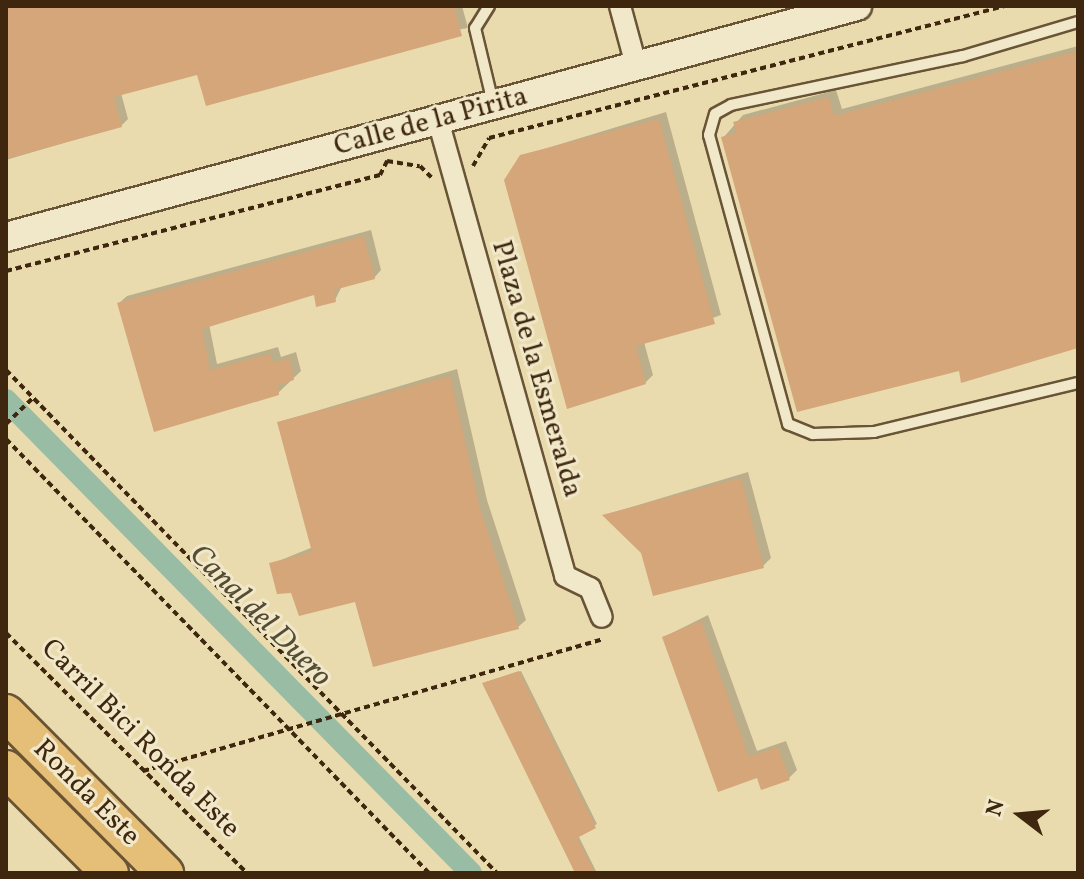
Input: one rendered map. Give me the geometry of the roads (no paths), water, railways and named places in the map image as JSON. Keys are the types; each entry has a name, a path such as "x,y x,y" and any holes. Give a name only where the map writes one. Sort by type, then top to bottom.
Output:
{"highway":[{"name":"Ronda Este","path":"6,713 165,873"},
{"name":"Ronda Este","path":"6,769 110,873"}],"street":[{"path":"620,6 636,65"},
{"name":"Calle de la Pirita","path":"6,237 857,6"},
{"name":"Plaza de la Esmeralda","path":"438,120 565,576 590,588 602,617"}],"lane":[{"path":"489,6 475,28 493,105"},
{"path":"1078,22 963,56 731,105 715,114 709,135 788,424 813,434 874,432 1078,383"}],"waterway":[{"name":"Canal del Duero","path":"6,400 471,873"}]}
